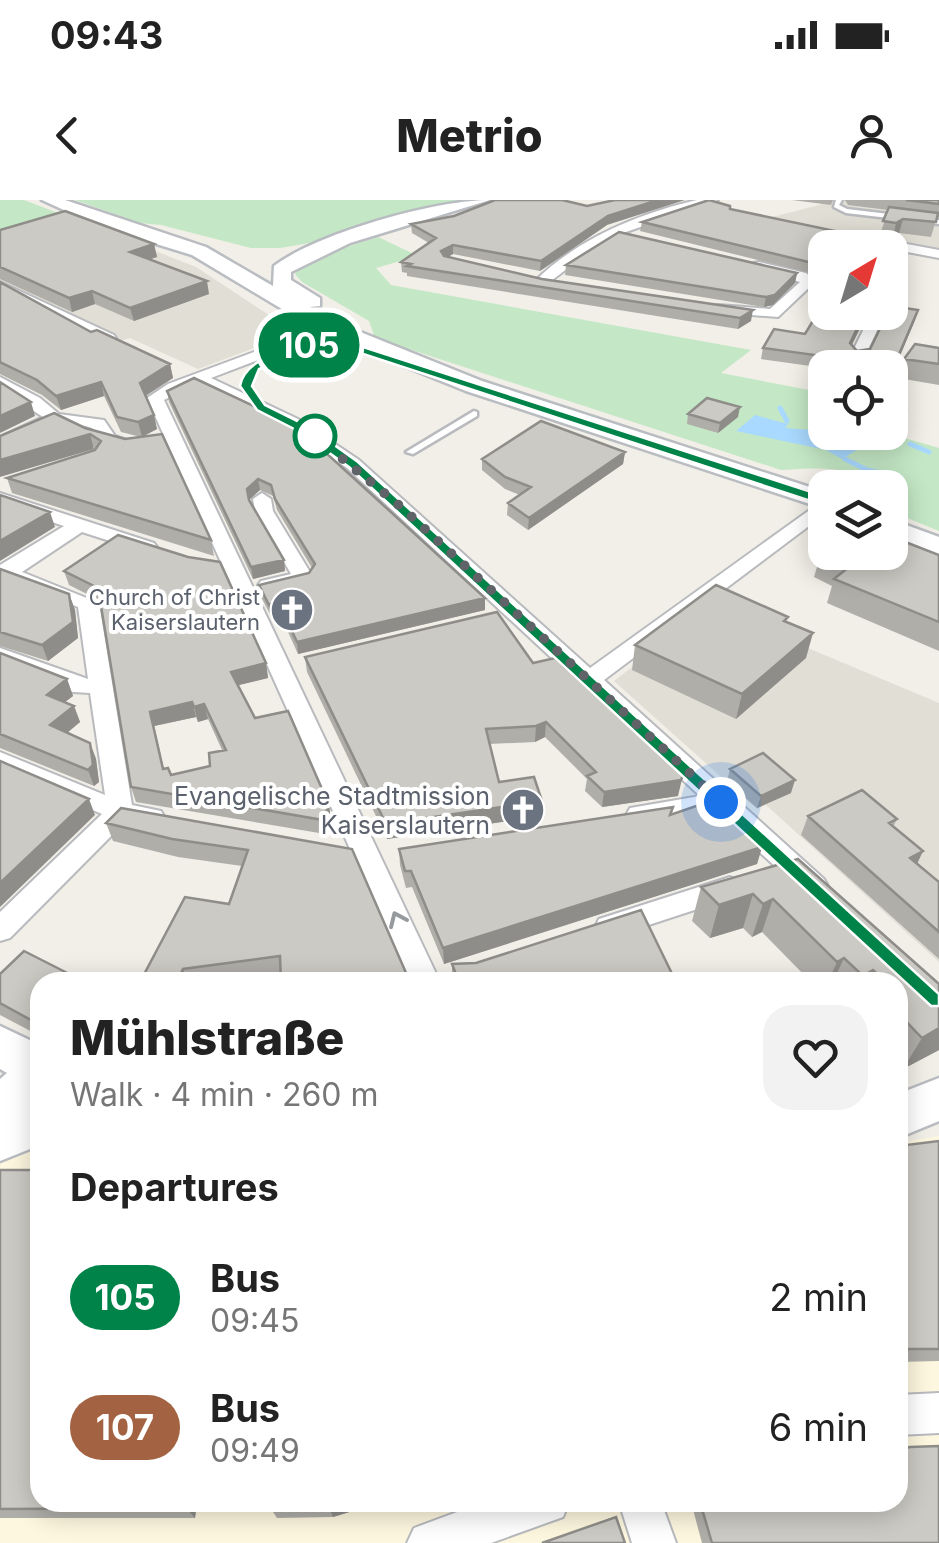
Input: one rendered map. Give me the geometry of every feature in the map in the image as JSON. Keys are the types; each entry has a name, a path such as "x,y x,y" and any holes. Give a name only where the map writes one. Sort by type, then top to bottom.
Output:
{"main road":[{"path":"50,200 210,266 329,329 474,386 808,497"},
{"path":"274,253 324,246 482,200"},
{"path":"82,212 224,262 329,329"},
{"path":"136,228 159,230 233,250"},
{"path":"324,246 287,263 279,276 329,329"},
{"path":"908,534 939,547"},
{"path":"0,1046 30,1064"},
{"path":"0,1111 30,1080"},
{"path":"908,1114 939,1099"},
{"path":"908,1119 939,1118"},
{"path":"0,1139 30,1126"}],"street":[{"path":"573,286 537,280 612,232 651,216 710,200 728,208"},
{"path":"612,232 642,239"},
{"path":"908,248 939,254"},
{"path":"712,308 764,315 780,311 808,278 748,264"},
{"path":"0,286 109,338"},
{"path":"798,293 808,295"},
{"path":"203,381 250,376 329,329"},
{"path":"329,329 155,398 223,567 292,666 379,855 421,972"},
{"path":"250,376 261,408"},
{"path":"203,381 304,430 354,464 837,907"},
{"path":"0,382 34,401 54,418"},
{"path":"2,441 54,418 98,424 109,440 119,444 151,444 171,432"},
{"path":"0,487 18,479"},
{"path":"0,499 167,554"},
{"path":"243,592 302,577 264,512 262,500"},
{"path":"589,680 808,516"},
{"path":"2,574 80,525"},
{"path":"90,558 118,538"},
{"path":"2,574 53,582 88,603 120,812"},
{"path":"482,620 515,613"},
{"path":"0,655 81,687 98,685"},
{"path":"0,760 120,812 178,822"},
{"path":"605,820 721,802"},
{"path":"0,930 120,812"},
{"path":"331,850 379,855"},
{"path":"589,934 793,867"},
{"path":"908,1415 939,1413"},
{"path":"429,1543 519,1512"},
{"path":"643,1512 654,1543"}],"lane":[{"path":"839,200 836,206 846,211 939,222"},
{"path":"410,452 474,414"}],"shaded area":[{"path":"815,200 939,200 939,250 908,244 908,230 838,230 772,217 823,204"},
{"path":"79,221 196,267 287,327 291,334 198,369 130,338 56,361 0,339 0,243"},
{"path":"710,607 939,703 939,962 766,805 757,809 614,681"},
{"path":"0,1084 30,1097 30,1512 908,1512 908,1141 939,1136 939,1543 0,1543"}],"green space":[{"path":"0,200 24,200 79,221 0,243"},
{"path":"75,200 463,200 328,240 251,248 140,223"},
{"path":"378,237 418,256 376,268 391,285 751,350 721,373 808,390 808,450 908,450 908,439 939,448 939,531 908,518 908,470 781,470 375,338 369,321 302,282 295,274 303,261"}],"water":[{"path":"755,415 788,424 785,428 808,430 808,446 736,431"},
{"path":"826,450 857,450 842,459"}],"building":[{"path":"495,200 562,200 587,206 615,200 658,200 608,216 541,261 453,245 441,251 444,256 542,279 753,310 740,318 401,262 436,238 411,224 454,216"},
{"path":"709,200 730,209 830,230 808,230 808,262 642,222"},
{"path":"906,200 939,200 939,204"},
{"path":"889,207 938,213 936,222 883,221"},
{"path":"65,211 154,244 130,252 207,281 130,308 92,291 69,298 0,267 0,230"},
{"path":"619,232 797,273 775,295 766,297 566,265"},
{"path":"0,282 91,332 97,330 170,364 140,383 154,415 138,422 117,417 101,382 56,396 37,380 0,362"},
{"path":"908,309 918,310 901,350 864,350 870,349 879,330 908,330"},
{"path":"774,329 805,334 808,329 856,330 850,343 856,350 808,350 808,354 763,348"},
{"path":"915,344 939,348 939,364 908,360"},
{"path":"194,378 275,416 313,441 485,598 297,642 278,601 269,605 259,585 309,573 315,564 275,499 271,485 258,479 247,489 249,500 284,560 251,567 167,391"},
{"path":"0,382 31,402 0,416"},
{"path":"707,398 740,407 720,423 688,414"},
{"path":"54,413 85,428 125,439 162,434 211,540 7,478 95,450 101,441 90,434 0,460 0,436"},
{"path":"541,421 625,452 529,518 508,503 531,487 505,477 482,459"},
{"path":"0,495 50,512 0,541"},
{"path":"118,535 188,557 220,562 266,663 231,672 255,718 288,711 329,805 323,820 131,787 98,588 64,571","holes":["192,702 194,707 204,704 226,750 209,753 210,766 171,775 168,768 163,769 150,712"]},
{"path":"908,543 939,555 939,622 834,579 845,570 908,570"},
{"path":"0,569 69,594 73,622 42,645 0,632"},
{"path":"716,585 788,617 784,621 813,633 742,694 635,645"},
{"path":"497,612 533,663 555,658 683,775 681,780 604,792 587,776 596,772 546,722 486,729 499,782 534,777 542,801 386,824 305,657"},
{"path":"0,653 67,679 47,695 74,706 50,725 90,743 93,765 88,770 0,734"},
{"path":"763,753 795,780 761,796 730,769"},
{"path":"0,761 89,799 0,883"},
{"path":"862,790 897,819 889,823 923,851 910,858 939,882 939,932 808,816"},
{"path":"711,801 762,847 443,948 411,871 405,871 399,849 673,807 670,815"},
{"path":"121,808 352,849 406,972 281,972 280,956 182,972 145,972 185,897 229,904 248,850 172,839 106,823"},
{"path":"798,859 939,984 939,1028 922,1038 908,1023 908,972 859,972 844,958 837,962 773,899 763,904 753,894 719,905 701,887"},
{"path":"641,910 671,972 455,972 452,964 476,963"},
{"path":"24,951 65,972 30,972 30,1020 0,1003 0,974"},
{"path":"939,1141 939,1349 908,1349 908,1145"},
{"path":"0,1170 30,1170 30,1509 0,1509"},
{"path":"939,1446 939,1543 712,1543 703,1512 908,1512 910,1447"},
{"path":"616,1517 625,1543 542,1543"}],"waterway":[{"path":"780,408 787,421"},
{"path":"910,444 929,452"},
{"path":"845,459 867,470"}],"bus line":[{"name":"105","path":"808,495 326,338 255,367 247,376 246,386 261,408 304,430 354,464 939,1000"}],"place":[{"name":"Church of Christ Kaiserslautern","path":"292,610"},
{"name":"Evangelische Stadtmission Kaiserslautern","path":"523,810"}],"route":[{"path":"315,436 354,464 721,802"}]}
